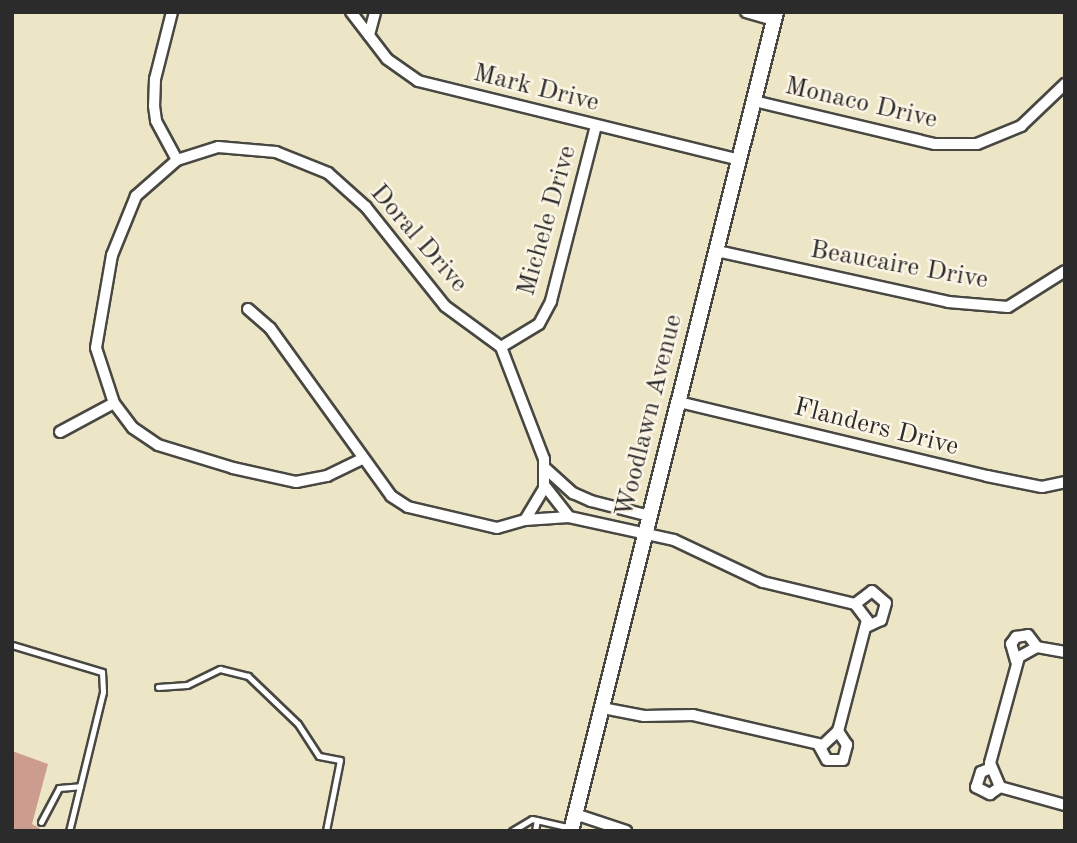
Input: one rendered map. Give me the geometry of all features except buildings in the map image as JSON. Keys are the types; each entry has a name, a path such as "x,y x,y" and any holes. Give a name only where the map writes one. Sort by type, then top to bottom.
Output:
{"street":[{"path":"172,12 155,79 154,106 156,121 177,160 136,196 112,255 96,348 114,403 133,428 158,445 233,468 296,482 327,476 362,459"},
{"name":"Mark Drive","path":"351,12 394,65 418,81 739,160"},
{"path":"369,35 375,12"},
{"path":"746,12 775,16"},
{"name":"Woodlawn Avenue","path":"571,830 775,16"},
{"name":"Monaco Drive","path":"754,101 935,144 977,144 1021,126 1065,84"},
{"name":"Michele Drive","path":"501,347 539,324 551,301 596,126"},
{"name":"Doral Drive","path":"177,160 218,147 253,150 303,160 328,173 366,206 445,306 501,347"},
{"name":"Beaucaire Drive","path":"716,251 948,302 1008,307 1065,271"},
{"path":"248,309 270,328 391,496 427,514 497,528 525,520 569,517 646,533 674,540 763,582 855,604 865,615 866,627 838,731 833,739 818,744 693,715 644,716 602,708"},
{"path":"501,347 531,416 545,468 545,486 525,520"},
{"name":"Flanders Drive","path":"679,402 1001,479 1042,487 1065,482"},
{"path":"60,432 114,403"},
{"path":"545,468 573,493 591,501 650,516"},
{"path":"545,486 569,517"},
{"path":"855,604 872,592 886,603 881,620 866,627"},
{"path":"1065,652 1037,647 1028,635 1016,637 1011,644 1016,661 995,778 1065,805"},
{"path":"1016,661 1037,647"},
{"path":"818,744 827,761 843,760 847,745 838,731"},
{"path":"575,814 626,831"}],"lane":[{"path":"12,645 94,666 102,672 103,692 69,831"},
{"path":"158,687 187,685 220,669 248,676 298,724 319,755 340,760 326,831"},
{"path":"41,822 59,788 80,786"},
{"path":"535,831 537,820"},
{"path":"512,831 537,820 571,830"}]}
